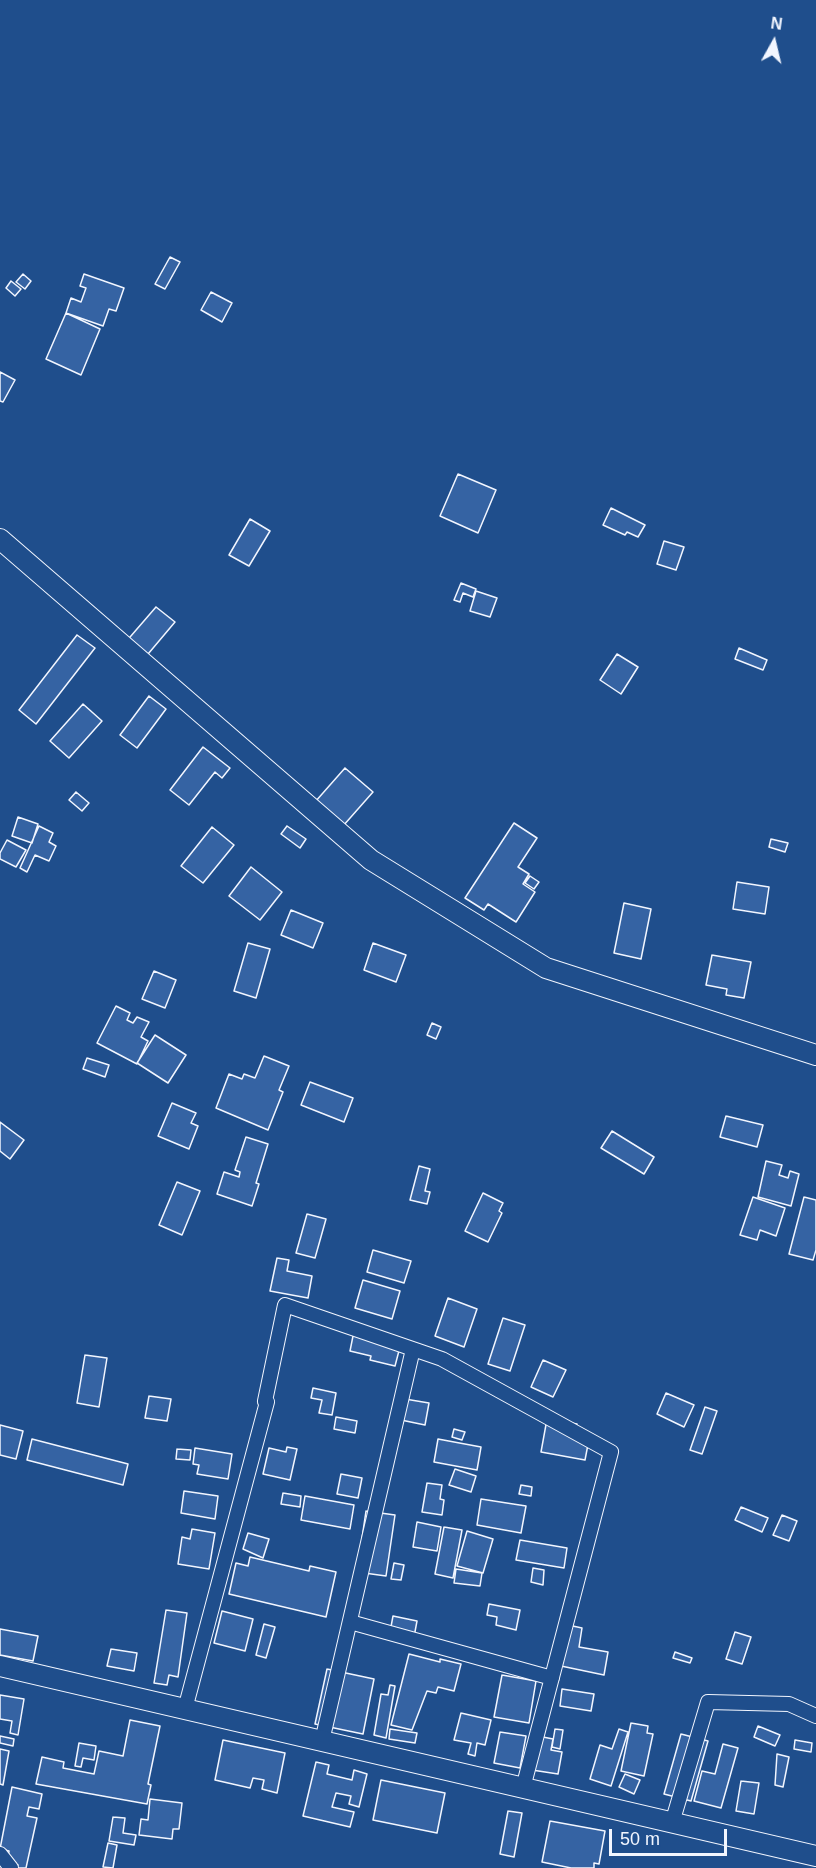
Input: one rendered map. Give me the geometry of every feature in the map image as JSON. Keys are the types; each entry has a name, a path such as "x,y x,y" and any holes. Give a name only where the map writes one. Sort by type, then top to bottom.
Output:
{"street":[{"path":"0,539 371,860 546,968 816,1055"},
{"path":"185,1709 267,1402 265,1401 285,1305 442,1359 611,1452 524,1788"},
{"path":"322,1741 413,1349"},
{"path":"350,1622 552,1678"},
{"path":"0,1666 816,1856"},
{"path":"672,1823 708,1702 789,1704 816,1716"},
{"path":"0,1854 11,1868"}],"building":[{"path":"170,257 180,262 165,289 155,284"},
{"path":"23,274 31,281 25,289 16,282"},
{"path":"84,274 124,288 116,311 109,309 103,326 66,313 71,298 81,302 86,288 80,286"},
{"path":"11,281 21,289 15,296 6,288"},
{"path":"211,292 232,303 222,322 201,310"},
{"path":"66,313 100,329 81,375 46,359"},
{"path":"0,372 15,380 3,402 0,401"},
{"path":"458,474 496,490 478,533 440,516"},
{"path":"611,508 645,525 638,537 627,532 625,535 603,525"},
{"path":"250,519 270,531 249,566 229,555"},
{"path":"664,541 684,547 676,570 657,564"},
{"path":"461,583 476,589 473,597 463,593 460,602 454,600"},
{"path":"476,591 497,598 490,617 470,611"},
{"path":"156,607 175,622 143,660 124,644"},
{"path":"77,635 95,648 36,724 19,710"},
{"path":"739,648 767,660 763,670 735,659"},
{"path":"617,654 638,667 621,694 600,680"},
{"path":"149,696 166,709 137,748 120,735"},
{"path":"83,704 102,721 69,758 50,741"},
{"path":"203,747 230,768 222,778 215,772 189,805 170,790"},
{"path":"345,768 373,792 343,826 315,802"},
{"path":"76,792 89,803 82,811 69,800"},
{"path":"18,817 38,824 32,843 12,836"},
{"path":"514,823 537,838 518,867 529,874 523,884 535,892 516,922 488,904 484,910 465,898"},
{"path":"39,826 53,833 49,842 56,846 49,861 35,855 27,872 20,868"},
{"path":"287,826 306,839 300,848 281,834"},
{"path":"212,827 234,845 203,883 181,866"},
{"path":"771,839 788,843 785,852 769,847"},
{"path":"7,840 26,850 16,867 0,859 0,853"},
{"path":"251,867 282,892 260,920 229,896"},
{"path":"530,876 539,882 534,889 525,883"},
{"path":"737,882 769,887 765,914 733,909"},
{"path":"624,903 651,909 641,959 614,953"},
{"path":"291,910 323,923 313,948 281,935"},
{"path":"248,943 270,949 256,998 234,991"},
{"path":"373,943 406,955 396,982 364,970"},
{"path":"712,955 751,962 744,998 726,995 727,989 706,985"},
{"path":"154,971 176,980 165,1008 142,999"},
{"path":"116,1006 130,1013 127,1020 133,1023 137,1017 149,1022 141,1037 148,1041 137,1064 97,1043"},
{"path":"432,1023 441,1027 436,1039 427,1035"},
{"path":"155,1035 186,1055 168,1083 137,1063"},
{"path":"264,1056 289,1066 279,1090 283,1092 268,1130 216,1108 229,1074 242,1079 244,1074 255,1078"},
{"path":"87,1058 109,1065 105,1077 83,1069"},
{"path":"310,1082 353,1098 344,1122 301,1105"},
{"path":"172,1103 196,1113 191,1123 198,1126 189,1149 158,1136"},
{"path":"726,1116 763,1125 757,1147 720,1137"},
{"path":"0,1122 24,1140 10,1159 0,1151"},
{"path":"612,1131 654,1157 644,1174 601,1148"},
{"path":"246,1137 268,1144 256,1183 259,1184 252,1206 217,1194 224,1172 239,1177 240,1172 235,1170"},
{"path":"766,1161 782,1165 779,1175 788,1178 790,1171 799,1174 791,1206 758,1197"},
{"path":"419,1166 430,1169 425,1191 430,1192 427,1204 410,1200"},
{"path":"177,1182 200,1191 182,1235 159,1225"},
{"path":"483,1193 503,1203 499,1211 502,1213 488,1242 465,1231"},
{"path":"753,1197 785,1208 776,1236 760,1230 757,1240 740,1235"},
{"path":"804,1197 816,1200 816,1250 813,1260 789,1254"},
{"path":"307,1214 326,1219 315,1258 296,1253"},
{"path":"373,1250 411,1261 404,1283 367,1272"},
{"path":"277,1258 289,1260 287,1271 312,1276 308,1298 270,1291"},
{"path":"363,1280 400,1291 392,1319 355,1308"},
{"path":"448,1298 477,1309 464,1347 435,1336"},
{"path":"503,1318 525,1325 510,1371 488,1364"},
{"path":"354,1331 401,1343 395,1366 370,1360 371,1356 350,1351"},
{"path":"85,1355 107,1358 99,1407 77,1403"},
{"path":"543,1360 566,1370 553,1397 531,1387"},
{"path":"313,1388 336,1393 332,1415 319,1413 322,1400 311,1398"},
{"path":"666,1393 694,1405 684,1427 657,1414"},
{"path":"149,1396 171,1399 167,1421 145,1418"},
{"path":"405,1399 429,1403 425,1425 401,1420"},
{"path":"705,1407 717,1411 702,1454 690,1450"},
{"path":"336,1417 357,1421 355,1433 334,1429"},
{"path":"547,1419 577,1424 575,1432 590,1434 585,1460 541,1452"},
{"path":"0,1425 23,1431 16,1459 0,1455"},
{"path":"454,1429 465,1432 462,1440 452,1437"},
{"path":"32,1439 128,1464 123,1485 27,1460"},
{"path":"438,1439 481,1447 477,1470 434,1462"},
{"path":"287,1447 297,1449 290,1480 263,1474 269,1448 286,1452"},
{"path":"195,1448 232,1454 228,1479 197,1474 199,1465 193,1464"},
{"path":"177,1449 191,1450 190,1460 176,1459"},
{"path":"455,1469 476,1476 471,1492 449,1485"},
{"path":"341,1474 362,1478 358,1498 337,1494"},
{"path":"427,1483 442,1485 440,1499 444,1500 442,1515 422,1512"},
{"path":"521,1485 532,1487 531,1496 519,1494"},
{"path":"184,1491 218,1496 215,1519 181,1513"},
{"path":"283,1493 301,1496 300,1507 281,1504"},
{"path":"305,1496 354,1505 350,1529 301,1520"},
{"path":"481,1499 526,1506 521,1533 477,1525"},
{"path":"741,1507 768,1518 762,1532 735,1520"},
{"path":"366,1511 395,1515 386,1576 357,1572"},
{"path":"782,1515 797,1521 789,1541 773,1535"},
{"path":"417,1522 441,1527 437,1551 413,1547"},
{"path":"444,1527 462,1530 453,1578 435,1574"},
{"path":"192,1529 215,1533 209,1569 178,1564 182,1537 190,1539"},
{"path":"467,1531 493,1539 483,1573 457,1566"},
{"path":"248,1533 269,1539 263,1558 243,1549"},
{"path":"520,1540 567,1548 564,1568 516,1560"},
{"path":"250,1557 309,1571 310,1566 336,1572 326,1617 229,1594 236,1563 248,1566"},
{"path":"394,1563 404,1565 401,1580 391,1579"},
{"path":"533,1568 544,1570 543,1585 531,1582"},
{"path":"456,1569 482,1573 480,1586 454,1583"},
{"path":"489,1604 520,1610 516,1630 496,1625 497,1617 487,1615"},
{"path":"166,1610 187,1613 178,1677 169,1675 167,1685 154,1683"},
{"path":"222,1611 253,1619 245,1651 214,1643"},
{"path":"393,1616 417,1621 414,1637 390,1632"},
{"path":"264,1624 275,1627 266,1658 256,1655"},
{"path":"568,1625 582,1628 579,1647 608,1652 604,1675 561,1666"},
{"path":"0,1629 38,1636 33,1661 0,1655"},
{"path":"735,1632 751,1637 742,1664 726,1659"},
{"path":"111,1649 137,1653 134,1671 107,1666"},
{"path":"675,1652 692,1658 690,1663 673,1658"},
{"path":"409,1654 440,1662 440,1659 461,1664 454,1691 438,1687 436,1693 427,1691 412,1730 391,1725"},
{"path":"327,1669 374,1679 363,1734 315,1724"},
{"path":"502,1675 536,1681 529,1723 494,1717"},
{"path":"390,1685 395,1686 386,1738 374,1735 381,1694 388,1695"},
{"path":"562,1689 594,1694 591,1711 560,1706"},
{"path":"0,1695 24,1699 18,1735 10,1733 12,1721 0,1719"},
{"path":"461,1713 491,1720 485,1745 477,1743 475,1756 468,1754 471,1743 454,1740"},
{"path":"130,1720 160,1726 148,1784 151,1785 147,1804 36,1784 42,1757 64,1762 63,1768 94,1774 99,1751 123,1756"},
{"path":"631,1723 648,1726 647,1733 653,1734 644,1776 621,1771"},
{"path":"758,1726 780,1735 775,1746 754,1737"},
{"path":"390,1729 417,1733 415,1743 389,1739"},
{"path":"555,1729 563,1730 560,1749 552,1747"},
{"path":"619,1729 628,1732 611,1786 590,1779 600,1745 612,1749"},
{"path":"500,1732 526,1736 520,1768 494,1763"},
{"path":"681,1734 708,1741 691,1801 664,1794"},
{"path":"0,1736 14,1739 13,1746 0,1743"},
{"path":"538,1736 553,1739 551,1750 562,1752 558,1774 532,1770"},
{"path":"223,1740 285,1753 277,1793 262,1789 264,1780 253,1778 250,1788 215,1780"},
{"path":"795,1740 812,1743 811,1752 794,1749"},
{"path":"79,1743 96,1746 94,1760 83,1758 81,1767 75,1766"},
{"path":"723,1744 738,1748 721,1808 694,1801 702,1771 715,1774"},
{"path":"0,1749 9,1751 3,1785 0,1784"},
{"path":"777,1754 789,1757 783,1787 775,1785"},
{"path":"316,1762 329,1765 327,1774 352,1780 354,1770 367,1774 359,1807 349,1804 351,1796 336,1793 332,1807 354,1812 350,1827 303,1816"},
{"path":"625,1774 640,1780 634,1794 619,1787"},
{"path":"381,1780 445,1793 437,1833 373,1820"},
{"path":"741,1781 759,1783 754,1814 736,1811"},
{"path":"12,1787 42,1794 39,1809 29,1807 27,1816 37,1818 26,1868 17,1868 18,1865 7,1862 9,1851 0,1849"},
{"path":"150,1799 182,1803 179,1829 173,1829 172,1839 139,1835 141,1819 148,1820"},
{"path":"508,1811 522,1813 514,1857 500,1854"},
{"path":"113,1817 125,1818 123,1833 136,1835 134,1845 109,1841"},
{"path":"550,1821 605,1831 599,1864 594,1863 594,1868 571,1868 542,1862"},
{"path":"108,1843 117,1845 113,1868 103,1867"}]}
